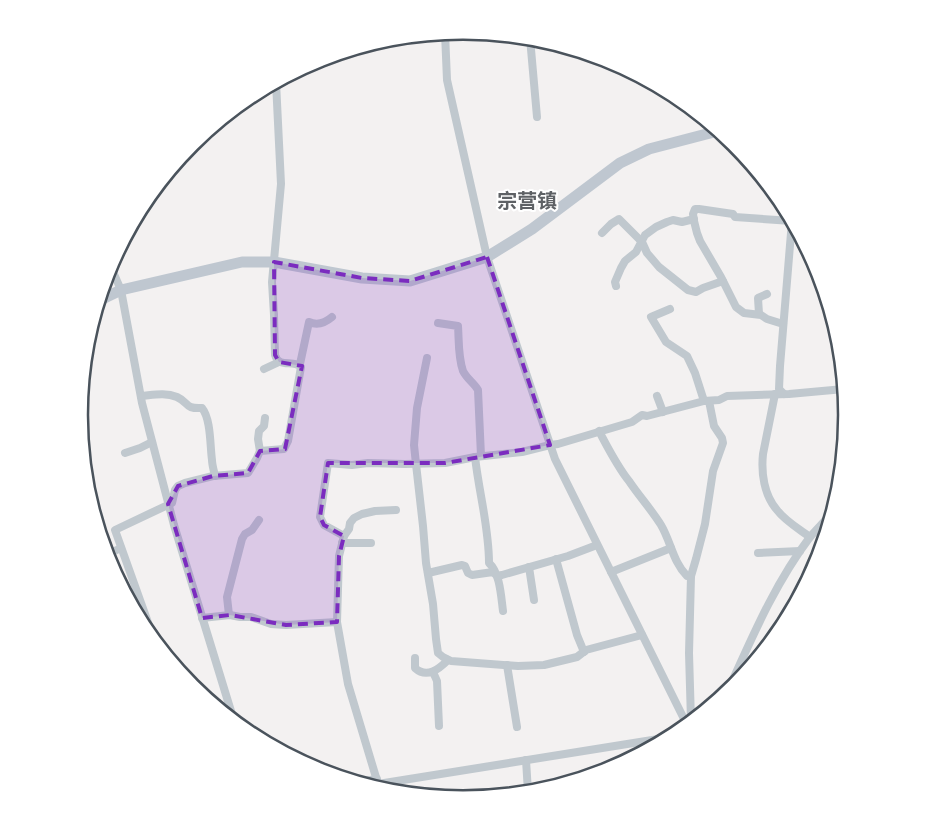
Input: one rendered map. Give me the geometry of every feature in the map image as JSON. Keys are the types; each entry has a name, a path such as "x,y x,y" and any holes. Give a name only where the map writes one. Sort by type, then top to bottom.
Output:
{"street":[{"path":"445,41 447,80 487,257 550,445 555,459 684,718"},
{"path":"531,46 537,117"},
{"path":"276,89 281,184 272,282 274,345 276,360 279,362"},
{"path":"106,298 121,290 242,262 274,262 362,278 410,281 487,257 532,229 620,163 649,149 710,133"},
{"path":"782,220 735,217 733,214 725,212 699,209 695,209 693,214 700,242 736,307 744,313 759,314 767,319 783,324"},
{"path":"602,233 611,224 620,219 642,242 647,253 658,267 688,290 696,292 723,281"},
{"path":"616,286 617,276 625,261 636,252 646,235 656,227 673,220 682,222 694,219"},
{"path":"784,394 779,390 791,235"},
{"path":"114,275 121,290 141,396 168,504 231,710"},
{"path":"759,314 758,298 767,294"},
{"path":"670,309 650,317 666,342 687,356 706,401 714,426 723,443 712,476 705,524 691,576 689,653 691,713"},
{"path":"260,451 284,449 288,440 300,364 309,322 318,324 332,317"},
{"path":"438,323 458,326 458,344 463,370 478,390 478,484 488,532 489,563 494,568 497,576 504,611"},
{"path":"428,358 417,408 414,445 428,573 434,604 438,653 450,661 507,665 544,665 577,657 586,650 642,635"},
{"path":"264,369 279,362 300,364"},
{"path":"371,543 343,539 324,525 320,517 328,464 445,463 522,452 558,444 632,422 642,415 647,416 706,401 718,400 727,396 837,390"},
{"path":"775,394 762,463 766,490 777,510 790,523 810,537"},
{"path":"141,396 171,395 179,398 192,409 202,408 204,410 215,476"},
{"path":"657,396 663,412"},
{"path":"144,612 115,530 172,503 178,486 185,483 215,476 248,473 260,451 259,431 264,426 265,418"},
{"path":"599,431 608,450 662,527 678,566 687,576 691,576"},
{"path":"125,453 152,442"},
{"path":"376,780 348,684 337,622 339,556 343,539 350,529 350,524 354,518 375,511 396,510"},
{"path":"229,615 227,598 242,539 245,534 252,530 258,520"},
{"path":"738,669 765,609 787,571 810,537 821,525"},
{"path":"497,576 568,556 597,544"},
{"path":"113,552 121,548"},
{"path":"611,572 671,548"},
{"path":"758,553 800,551"},
{"path":"556,559 577,635 584,652"},
{"path":"428,573 462,565 472,575 493,572 497,576"},
{"path":"528,567 534,600"},
{"path":"202,618 229,615 251,617 271,624 286,625 337,622"},
{"path":"415,658 414,668 425,673 433,672 448,660"},
{"path":"507,665 517,727"},
{"path":"433,672 437,681 439,726"},
{"path":"387,782 649,740"},
{"path":"526,760 528,784"}],"highlighted area":[{"path":"487,257 550,445 445,463 328,463 320,517 324,525 344,536 339,556 337,622 286,625 230,615 202,618 168,504 178,486 213,476 248,473 260,451 285,449 302,366 279,362 275,355 274,262 362,278 410,281"}],"district":[{"name":"宗营镇","path":"527,201"}]}
